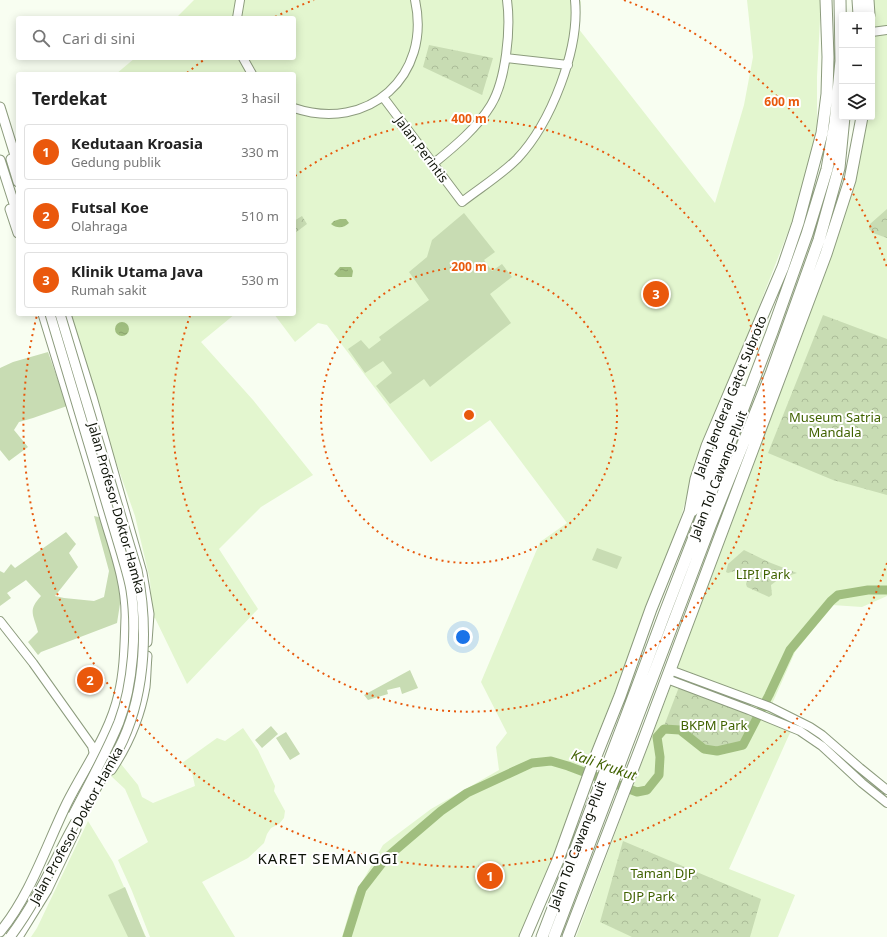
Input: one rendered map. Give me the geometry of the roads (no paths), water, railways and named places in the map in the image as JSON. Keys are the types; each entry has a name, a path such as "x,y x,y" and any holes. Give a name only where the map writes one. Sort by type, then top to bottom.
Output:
{"highway":[{"name":"Jalan Jenderal Gatot Subroto","path":"525,937 558,860 651,609 689,514 696,479 707,446 783,267 798,223 822,133 827,94 828,57 826,0"},
{"name":"Jalan Tol Cawang–Pluit","path":"554,937 603,794 807,234 827,169 835,123 840,62 840,0"},
{"path":"851,0 851,12"},
{"path":"858,0 859,12"},
{"path":"868,0 869,12"},
{"name":"Jalan Tol Cawang–Pluit","path":"612,769 771,374 819,240 839,168 844,120"},
{"path":"839,168 846,144 850,120"},
{"path":"568,937 669,674 828,249 850,180 862,120"},
{"path":"689,514 699,501 750,371 763,343 772,332"},
{"name":"Jalan Tol Cawang–Pluit","path":"542,937 603,794"},
{"path":"539,937 554,907"}],"main road":[{"path":"0,107 16,159"},
{"path":"0,126 16,176"},
{"path":"0,160 16,210"},
{"path":"0,178 16,227"},
{"path":"0,932 10,920 27,890 74,790 103,739 112,718 122,678 127,610 113,543 44,316"},
{"name":"Jalan Profesor Doktor Hamka","path":"2,937 24,908 107,750 119,722 125,701 131,668 133,612 131,589 96,465 51,316"},
{"name":"Jalan Profesor Doktor Hamka","path":"10,937 28,911 122,740 132,717 138,693 141,668 144,615 142,594 137,570 61,316"},
{"path":"18,937 46,890 84,814 127,744 141,702 146,678 148,614 146,594 131,531 67,316"},
{"path":"87,456 91,448 97,445 108,452"},
{"path":"122,678 125,682 133,685 146,678"},
{"path":"10,920 18,930 21,930 24,927"}],"street":[{"path":"237,16 240,0"},
{"path":"296,109 316,114 338,115 361,109 383,97 401,79 415,52 418,38 419,15 415,0"},
{"path":"433,164 462,138 491,104 497,91 506,58 509,18 508,0"},
{"path":"506,58 568,65 575,28 575,0"},
{"path":"875,32 887,30"},
{"path":"244,60 251,72"},
{"name":"Jalan Perintis","path":"383,97 462,202 513,163 525,149 543,124 568,65"},
{"path":"0,621 36,667 88,739 94,754"},
{"path":"669,674 707,683 770,707 822,735 887,790"},
{"path":"669,674 704,692 767,717 809,737 822,746 862,783 887,803"},
{"path":"704,692 707,683"},
{"path":"88,739 103,739"}],"water":[{"path":"346,219 349,223 340,227 336,227 331,224 334,221"},
{"path":"340,267 351,267 353,271 352,277 338,277 334,274"},
{"path":"122,322 127,324 129,329 127,334 122,336 117,334 115,329 117,324"}],"waterway":[{"name":"Kali Krukut","path":"347,937 362,889 386,858 441,811 467,793 532,763 551,761 637,792 647,790 659,775 660,757 657,737 664,729 680,730 704,749 717,751 743,745 790,650 831,601 838,595 868,590 887,590"}],"place":[{"name":"Klinik Utama Java","path":"656,294"},
{"name":"Futsal Koe","path":"90,680"},
{"name":"Kedutaan Kroasia","path":"490,876"}],"district":[{"name":"KARET SEMANGGI","path":"328,859"}],"park label":[{"name":"Museum Satria Mandala","path":"835,424"},
{"name":"LIPI Park","path":"763,574"},
{"name":"BKPM Park","path":"714,725"},
{"name":"Taman DJP","path":"663,873"},
{"name":"DJP Park","path":"649,896"}]}
